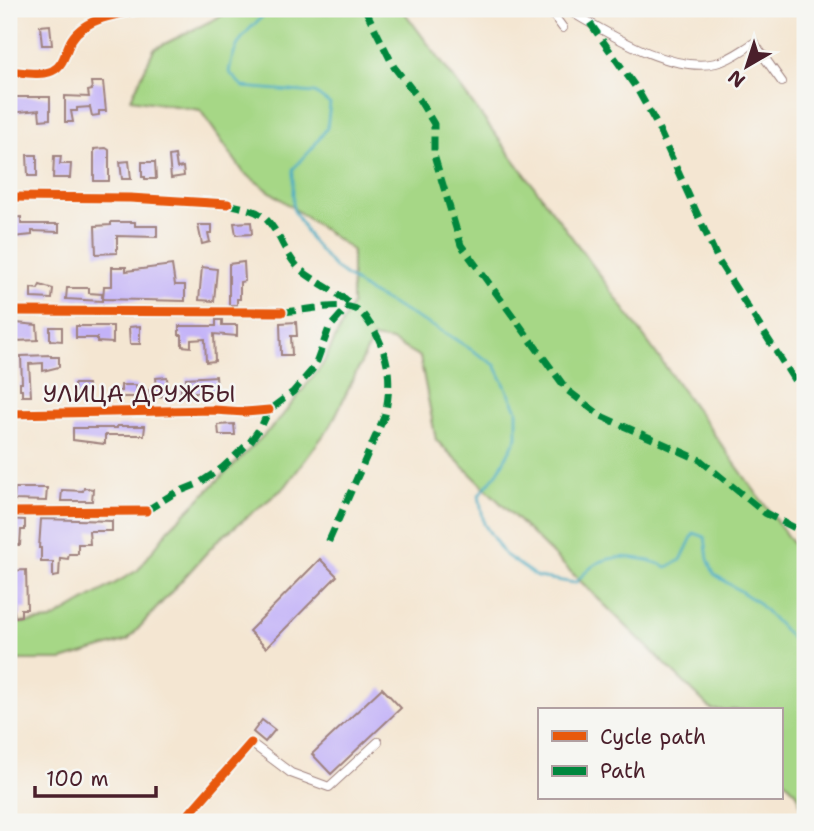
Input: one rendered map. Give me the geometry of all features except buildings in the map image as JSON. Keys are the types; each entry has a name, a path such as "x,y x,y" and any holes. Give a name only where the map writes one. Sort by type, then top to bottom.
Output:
{"street":[{"path":"9,71 48,72 61,65 71,41 86,26 100,19 146,9"},
{"path":"549,9 563,28"},
{"path":"566,9 637,48 690,64 717,63 754,43 782,82"},
{"path":"9,197 130,198 228,204"},
{"path":"9,311 282,312"},
{"name":"УЛИЦА ДРУЖБЫ","path":"9,414 269,410"},
{"path":"9,512 146,511"},
{"path":"181,822 251,743 291,773 329,787 378,742"}],"green space":[{"path":"235,9 402,9 594,267 805,561 805,819 797,793 782,778 782,708 710,708 436,440 420,357 392,341 373,338 331,425 285,487 218,540 128,640 62,660 9,660 9,624 51,620 138,570 169,529 278,421 323,364 352,304 352,250 244,173 200,110 131,99 154,49"}],"waterway":[{"path":"271,9 243,36 234,52 229,72 243,87 315,93 330,104 327,128 293,169 293,209 311,240 335,268 369,292 447,334 495,365 517,410 517,437 498,472 479,495 484,524 504,554 537,577 575,583 596,564 613,558 641,559 667,567 681,560 694,533 705,537 708,559 714,574 757,602 805,652"}],"marked path":[{"path":"365,9 394,67 417,96 434,124 434,155 461,245 567,390 601,416 700,460 765,513 805,533"},
{"path":"590,23 637,89 656,123 719,262 805,397"},
{"path":"228,204 252,210 264,217 295,264 354,308"},
{"path":"282,312 339,306 356,309 372,327 386,359 389,380 385,415 328,543"},
{"path":"146,511 173,494 198,484 222,468 250,442 269,410 293,392 312,370 329,328 348,307"}],"cycle path":[{"path":"9,71 52,71 62,61 72,39 86,26 105,17 146,9"},
{"path":"9,197 130,198 228,204"},
{"path":"9,311 282,312"},
{"path":"9,414 269,410"},
{"path":"9,512 146,511"},
{"path":"182,822 251,743"}]}
